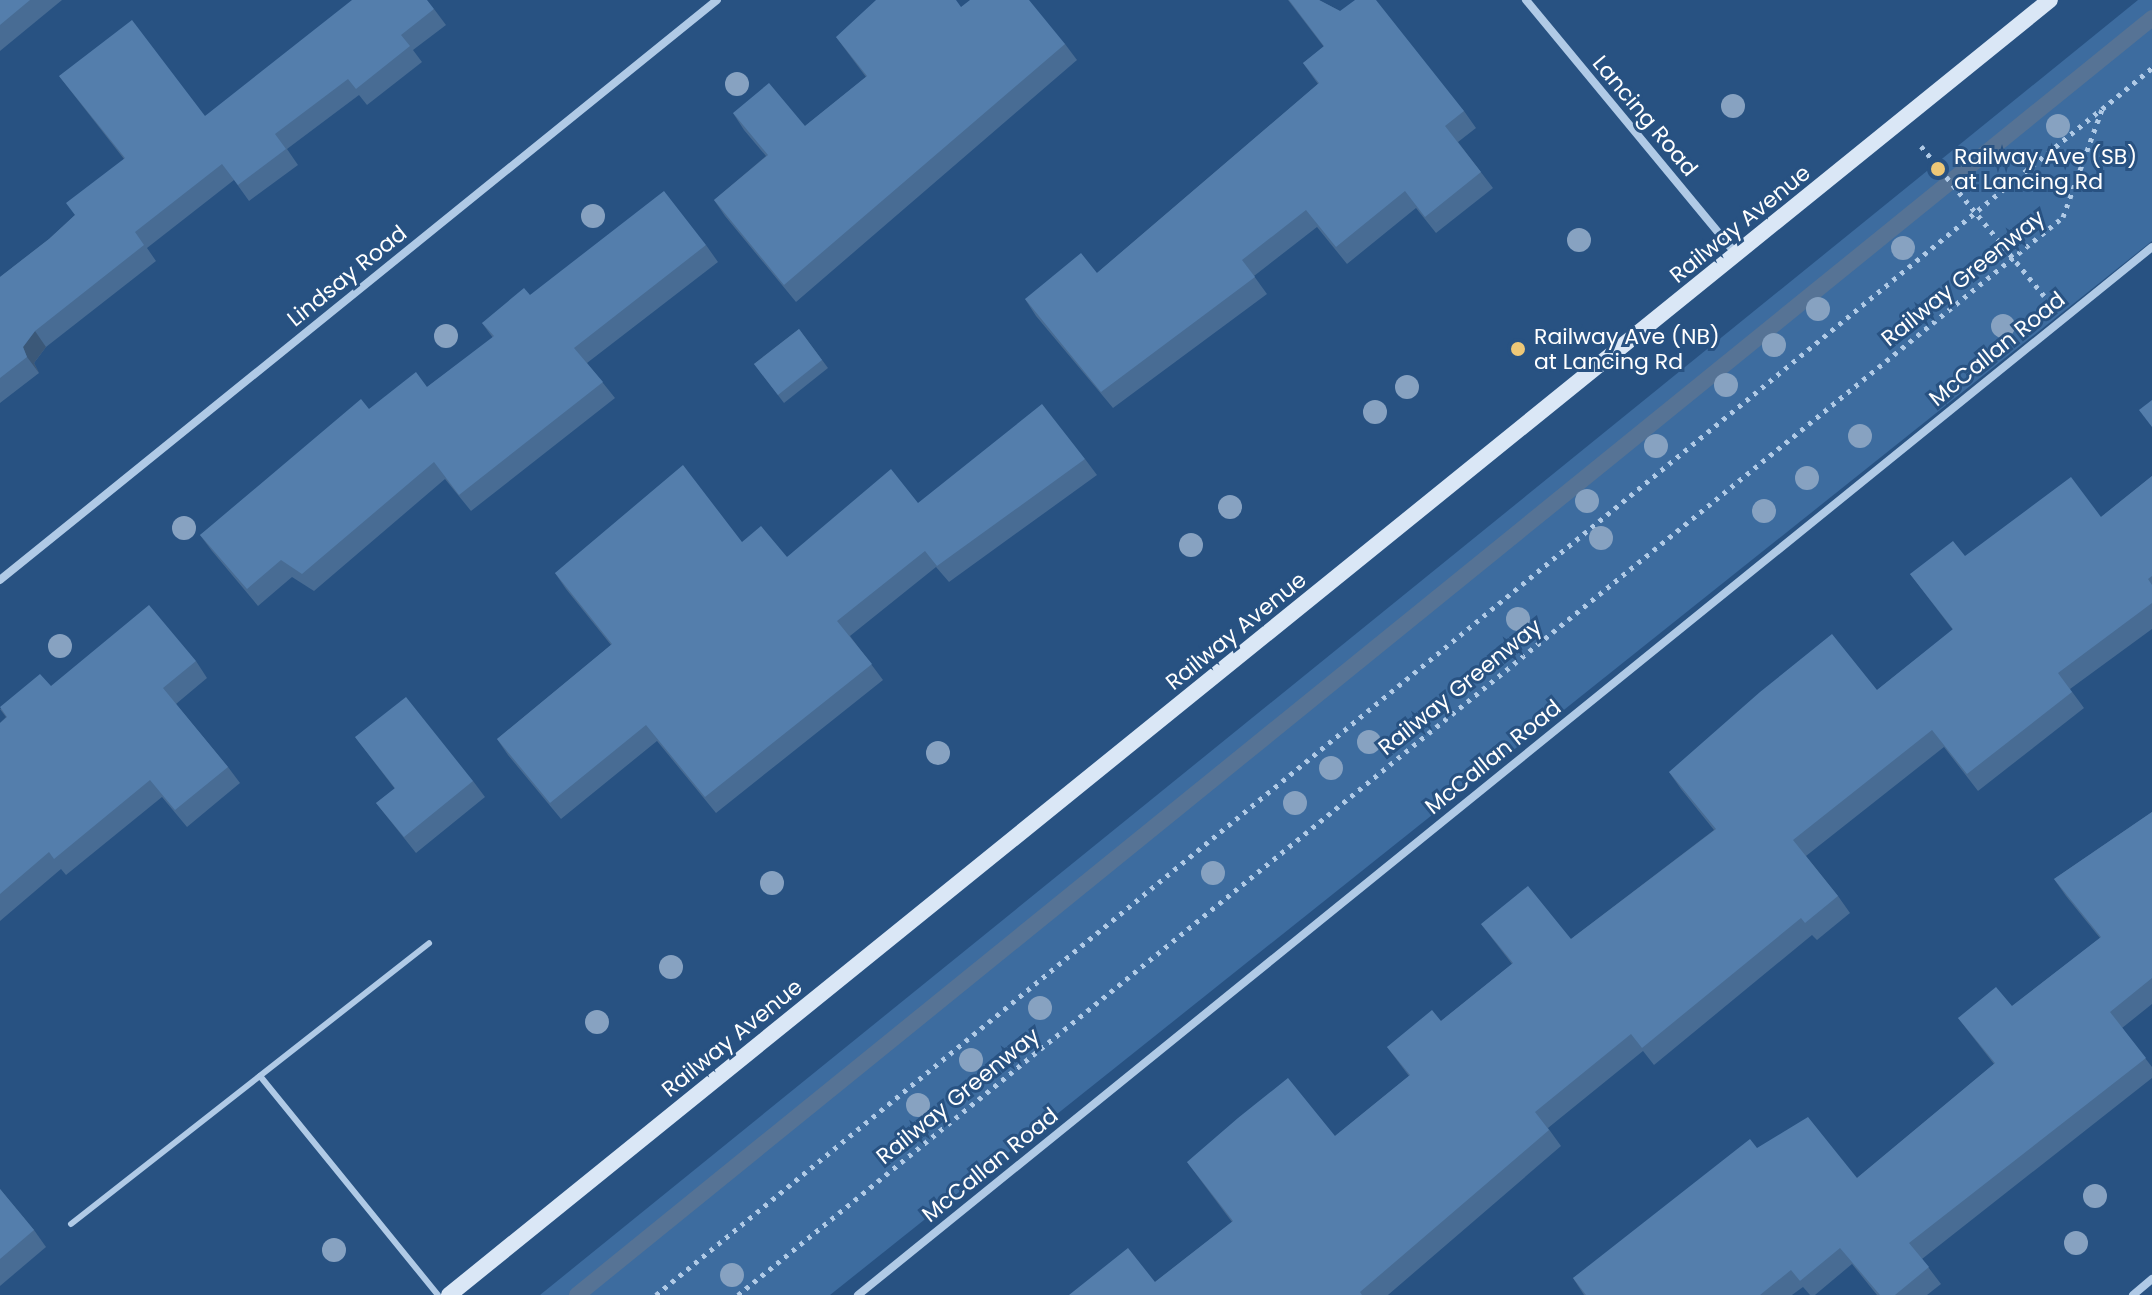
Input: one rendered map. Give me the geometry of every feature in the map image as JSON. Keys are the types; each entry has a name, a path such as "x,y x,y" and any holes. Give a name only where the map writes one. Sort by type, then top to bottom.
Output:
{"main road":[{"name":"Railway Avenue","path":"449,1295 2050,0"}],"street":[{"name":"Lindsay Road","path":"0,580 717,0"},
{"name":"Lancing Road","path":"1526,0 1737,255"},
{"name":"McCallan Road","path":"858,1295 2152,247"},
{"path":"2133,1295 2152,1279"}],"lane":[{"path":"71,1224 429,943"},
{"path":"260,1076 438,1295"}],"path":[{"path":"656,1295 1972,211 2152,68"},
{"name":"Railway Greenway","path":"738,1295 2063,217 2102,109"},
{"path":"1901,120 2063,319"}],"shaded area":[{"path":"2138,0 2152,0 2152,241 830,1295 540,1295"}],"building":[{"path":"0,0 30,0 0,25"},
{"path":"352,0 427,0 434,9 401,35 410,46 356,89 348,79 275,134 286,149 238,185 222,164 135,232 144,245 35,331 23,347 27,357 0,378 0,277 75,215 66,203 125,158 59,76 132,20 205,116"},
{"path":"876,0 956,0 961,7 970,0 1029,0 1065,44 784,285 714,200 768,155 733,113 769,83 805,126 867,76 836,37"},
{"path":"1289,0 1319,0 1340,11 1355,0 1376,0 1464,111 1445,126 1481,172 1425,217 1405,191 1336,247 1306,210 1242,260 1255,277 1101,392 1025,299 1081,253 1097,273 1319,83 1303,63 1324,46"},
{"path":"664,191 706,245 574,348 603,382 459,495 434,462 302,574 281,560 247,589 200,535 361,399 369,409 416,372 427,387 494,336 482,323 524,288 530,295"},
{"path":"799,329 822,360 778,395 754,364"},
{"path":"2152,400 2152,427 2139,410"},
{"path":"1042,404 1085,459 937,566 925,551 837,621 872,664 705,797 646,725 550,803 497,739 612,644 555,573 683,465 742,542 761,526 787,557 891,469 918,503"},
{"path":"2152,476 2152,576 2148,579 2152,585 2152,603 2058,673 2072,692 1967,774 1932,730 1793,840 1838,896 1805,923 1801,918 1642,1048 1631,1034 1535,1112 1549,1130 1360,1292 1362,1295 1069,1295 1128,1248 1155,1282 1233,1221 1187,1162 1288,1078 1335,1136 1410,1075 1387,1047 1432,1010 1441,1021 1513,963 1481,924 1528,886 1571,939 1716,829 1669,772 1832,634 1877,690 1953,629 1910,574 1953,541 1965,556 2071,477 2101,517"},
{"path":"149,605 196,661 163,688 228,767 175,810 150,780 54,859 49,852 0,894 0,723 7,717 0,707 40,674 51,686"},
{"path":"406,697 473,781 404,837 376,803 395,788 355,737"},
{"path":"2152,812 2152,978 2110,1012 2146,1058 1909,1243 1929,1267 1895,1295 1880,1295 1840,1248 1800,1281 1791,1270 1760,1295 1586,1295 1573,1278 1750,1139 1757,1148 1808,1117 1857,1178 1995,1063 1958,1018 1996,987 2012,1006 2101,937 2054,879"},
{"path":"0,1189 34,1230 0,1259"}],"waterway":[{"path":"577,1295 2152,18"}],"place":[{"name":"Railway Ave (SB) at Lancing Rd","path":"1938,169"},
{"name":"Railway Ave (NB) at Lancing Rd","path":"1518,349"}]}
